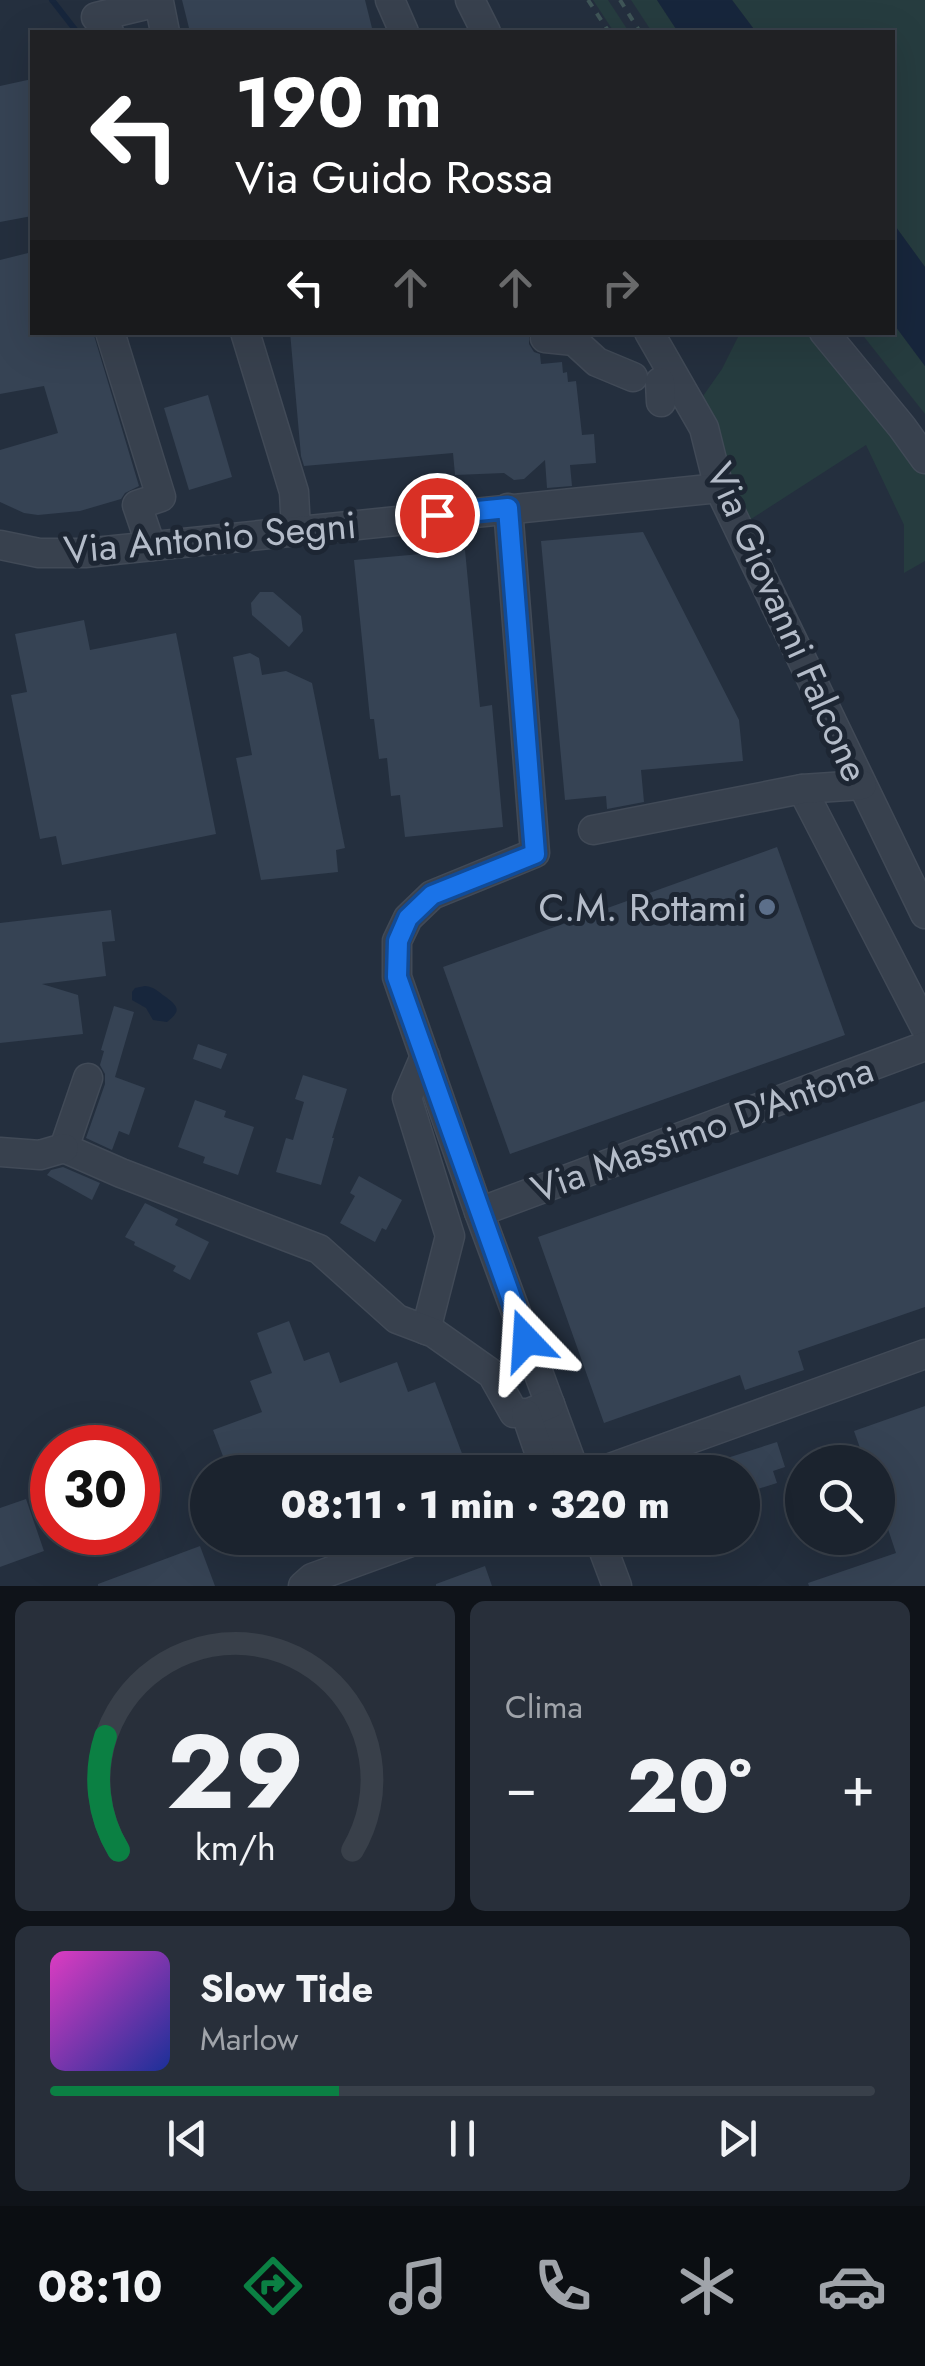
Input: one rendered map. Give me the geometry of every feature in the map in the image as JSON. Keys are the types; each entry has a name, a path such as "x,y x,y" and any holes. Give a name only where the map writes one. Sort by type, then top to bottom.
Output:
{"street":[{"path":"390,0 403,30"},
{"path":"470,0 485,30"},
{"path":"107,30 96,17 160,1 165,30"},
{"path":"111,335 162,497 137,505 151,546"},
{"path":"245,335 294,492 296,530"},
{"name":"Via Giovanni Falcone","path":"651,335 704,428 719,488 925,914"},
{"path":"826,335 925,458"},
{"path":"545,338 574,340 597,362 651,387"},
{"name":"Via Antonio Segni","path":"0,545 39,553 85,553 508,508 667,483 719,488"},
{"path":"508,508 535,854 432,895 408,918 398,941 397,977 479,1212 538,1409 544,1455"},
{"path":"593,830 802,789 862,785"},
{"path":"802,789 925,1027"},
{"name":"Via Massimo D'Antona","path":"479,1212 925,1046"},
{"path":"424,1056 407,1098 450,1236 426,1330"},
{"path":"64,1148 88,1078"},
{"path":"0,1152 40,1154 64,1148 319,1249 396,1319 434,1333 492,1374 514,1412 538,1409"},
{"path":"647,1455 925,1354"},
{"path":"538,1409 566,1455"},
{"path":"303,1586 312,1578 375,1555"},
{"path":"605,1555 617,1586"}],"path":[{"path":"588,0 608,30"},
{"path":"620,0 639,30"}],"green space":[{"path":"593,0 608,0 628,30 613,30"},
{"path":"631,0 657,0 677,30 651,30"},
{"path":"732,0 925,0 925,267 895,226 895,30 754,30"},
{"path":"895,326 925,366 925,414 863,335 895,335"},
{"path":"842,335 925,441 925,561 904,573 904,525 866,445 748,521 703,396 738,337"}],"water":[{"path":"657,0 732,0 754,30 677,30"},
{"path":"895,226 925,267 925,366 895,326"},
{"path":"145,986 176,1006 175,1015 167,1022 153,1020 146,1008 132,1000 135,988"}],"building":[{"path":"182,0 365,0 372,30 190,30"},
{"path":"30,79 30,216 0,222 0,86"},
{"path":"30,252 30,335 94,335 139,486 121,499 80,511 38,515 0,502 0,450 58,433 44,386 0,394 0,260"},
{"path":"290,335 529,335 529,344 540,354 541,364 562,362 568,382 576,381 582,435 594,434 596,463 570,465 572,486 547,488 545,460 524,479 514,480 504,473 455,475 453,453 304,466"},
{"path":"208,395 232,477 189,490 164,408"},
{"path":"643,532 739,720 743,761 641,770 644,802 607,809 606,796 565,800 541,541"},
{"path":"465,550 480,707 492,705 503,827 405,837 400,795 391,796 387,758 379,759 374,719 370,719 354,560"},
{"path":"260,592 273,592 301,616 303,631 289,647 252,615 251,603"},
{"path":"84,620 90,650 176,633 216,834 62,865 56,836 40,839 11,695 27,692 15,634"},
{"path":"250,653 259,658 262,675 286,671 312,683 345,848 336,850 338,872 261,880 236,758 252,755 233,657"},
{"path":"777,847 845,1035 510,1154 443,967"},
{"path":"111,910 115,941 102,942 106,976 42,984 78,995 83,1034 0,1043 0,923"},
{"path":"114,1006 134,1012 115,1077 145,1088 129,1135 119,1131 112,1150 86,1138 105,1084 101,1050"},
{"path":"198,1044 227,1054 221,1069 193,1059"},
{"path":"303,1075 347,1089 321,1185 276,1172 286,1138 293,1140 304,1102 295,1099"},
{"path":"195,1100 226,1111 224,1117 254,1127 238,1175 203,1163 205,1157 178,1147"},
{"path":"925,1101 925,1307 798,1351 804,1370 745,1390 740,1375 604,1423 538,1237"},
{"path":"63,1167 100,1183 92,1200 47,1175"},
{"path":"359,1176 402,1200 375,1242 340,1223 355,1196 350,1193"},
{"path":"145,1203 178,1219 175,1225 209,1242 190,1280 173,1271 176,1266 125,1237"},
{"path":"289,1321 304,1361 329,1352 340,1383 397,1362 408,1392 435,1382 463,1455 223,1455 213,1430 262,1412 250,1381 272,1373 257,1333"},
{"path":"925,1406 925,1586 809,1586 808,1583 896,1553 895,1445 859,1445 854,1431"},
{"path":"777,1442 785,1467 773,1471 777,1483 760,1488 760,1455 736,1455"},
{"path":"26,1499 33,1555 0,1567 0,1508"},
{"path":"190,1550 190,1555 203,1555 215,1586 98,1586"},
{"path":"485,1566 492,1586 436,1586 436,1584"}],"waterway":[{"path":"52,0 75,30"}],"place":[{"name":"C.M. Rottami","path":"767,907"}],"route":[{"path":"437,515 508,508 535,854 432,895 408,918 398,941 397,977 526,1340"}]}
